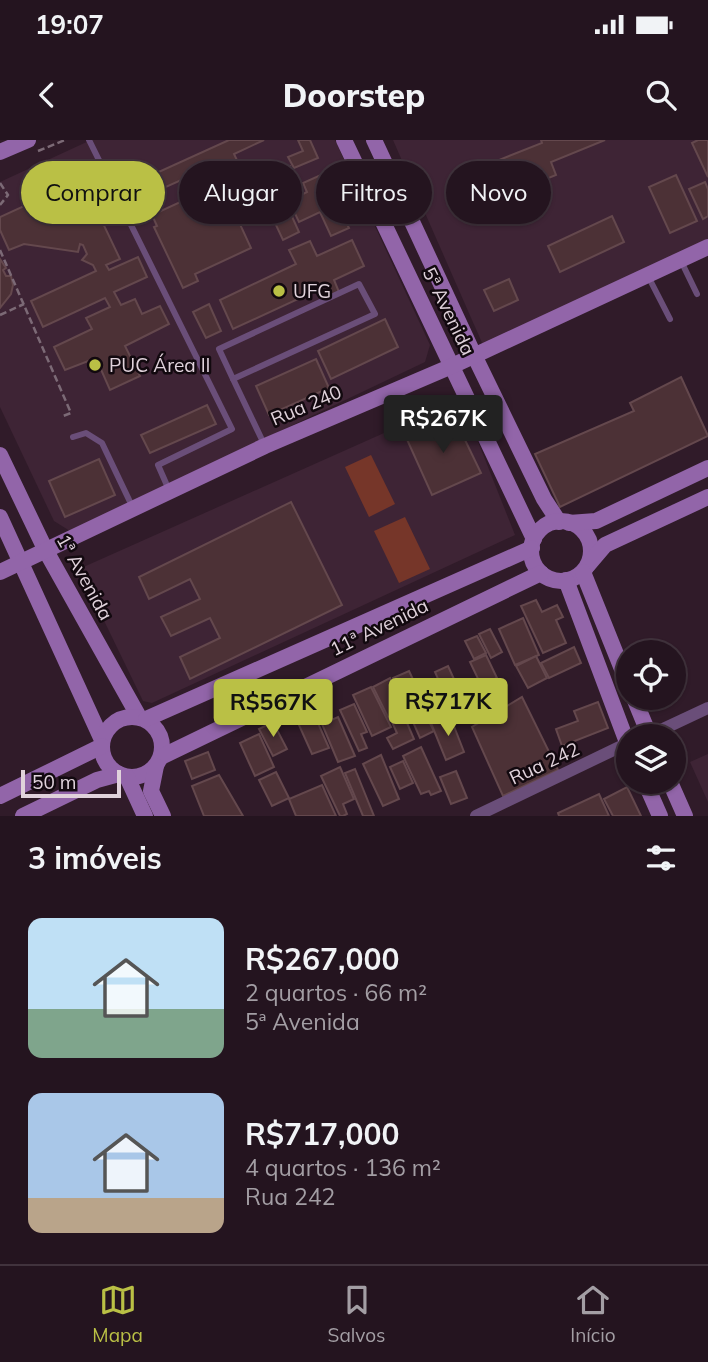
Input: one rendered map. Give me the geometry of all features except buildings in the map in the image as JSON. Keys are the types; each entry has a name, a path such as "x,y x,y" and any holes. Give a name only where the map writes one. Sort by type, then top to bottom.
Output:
{"main road":[{"path":"0,152 28,140"},
{"name":"5ª Avenida","path":"344,140 533,544"},
{"name":"5ª Avenida","path":"374,140 544,499 564,522"},
{"name":"Rua 240","path":"0,572 169,490 452,366 708,247"},
{"name":"1ª Avenida","path":"0,455 46,551 142,718"},
{"path":"708,468 596,521 564,522 544,527 533,544 532,557 541,573 548,578 566,580 585,569 605,545 708,497"},
{"path":"0,517 102,743 107,764 123,775 145,816"},
{"path":"564,522 584,533 589,540 590,558 585,569 616,652"},
{"name":"11ª Avenida","path":"142,718 533,544"},
{"name":"11ª Avenida","path":"158,761 541,573"},
{"path":"566,580 620,724"},
{"path":"0,796 102,743 112,723 121,718 142,718 160,733 158,761 151,790 163,816"},
{"path":"23,816 97,780 123,775 143,775 158,761"},
{"path":"650,794 660,816"},
{"path":"675,794 685,816"}],"street":[{"path":"674,724 708,708"},
{"name":"Rua 242","path":"476,816 616,750"}],"lane":[{"path":"89,140 232,429 158,465 169,490"},
{"path":"680,260 697,294"},
{"path":"648,274 670,319"},
{"path":"233,379 374,314 359,284 219,349 233,379 265,446"},
{"path":"73,436 86,433 102,443 133,508"}],"path":[{"path":"0,183 8,195 0,205"},
{"path":"0,250 71,413 63,416"},
{"path":"0,315 24,304"}],"shaded area":[{"path":"91,140 335,140 345,161 316,161 316,224 374,224 430,345 425,362 70,531 54,521 0,407 0,182 21,172 21,224 165,224 165,161 46,161"},
{"path":"393,140 708,140 708,239 483,345 430,224 432,224 432,161 402,161"},
{"path":"458,400 463,404 515,535 152,703 143,701 79,569"},
{"path":"371,455 395,504 369,517 345,467"},
{"path":"405,517 430,569 399,583 374,531"},
{"path":"708,754 708,802 690,762"}],"place":[{"name":"UFG","path":"279,291"},
{"name":"PUC Área II","path":"95,365"}]}
